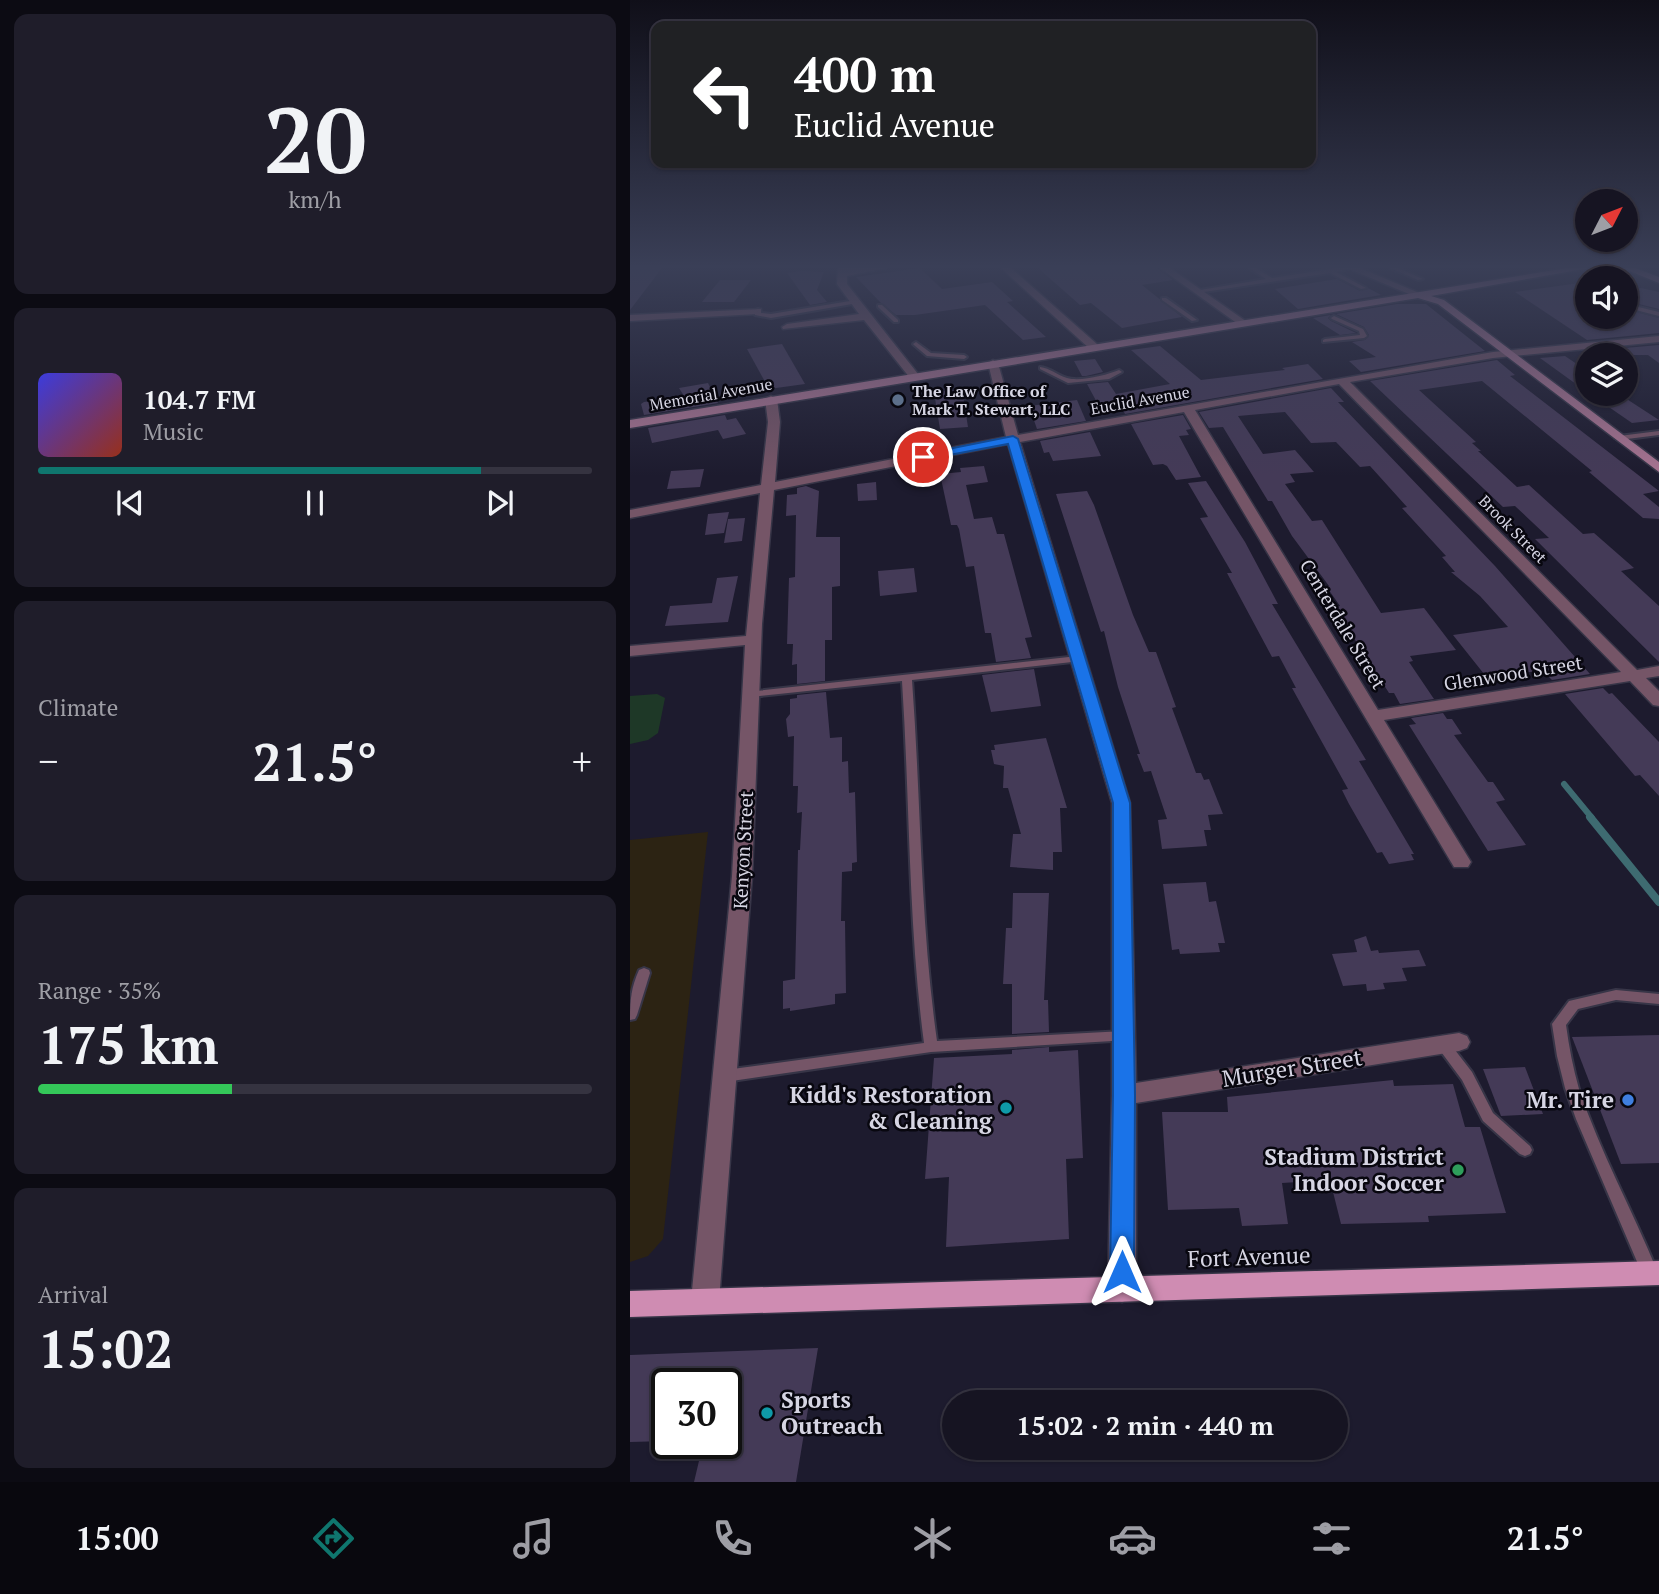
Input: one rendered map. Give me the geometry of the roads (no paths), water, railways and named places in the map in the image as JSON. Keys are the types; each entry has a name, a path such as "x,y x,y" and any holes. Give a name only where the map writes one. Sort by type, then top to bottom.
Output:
{"main road":[{"name":"Memorial Avenue","path":"630,425 1152,337"},
{"path":"1487,337 1659,468"},
{"name":"Fort Avenue","path":"630,1304 1654,1273"}],"street":[{"path":"884,337 914,376"},
{"path":"1083,337 1094,347"},
{"name":"Euclid Avenue","path":"630,514 1013,439 1342,380 1508,353 1659,339"},
{"path":"993,363 1121,803 1124,1036 1122,1289"},
{"name":"Brook Street","path":"1342,380 1659,701"},
{"name":"Kenyon Street","path":"705,1301 742,876 753,640 774,422 771,400"},
{"name":"Centerdale Street","path":"1188,408 1461,862"},
{"path":"630,651 753,640"},
{"name":"Glenwood Street","path":"1374,716 1659,671"},
{"name":"Murger Street","path":"1124,1095 1451,1043"}],"lane":[{"path":"1325,341 1350,337"},
{"path":"916,344 934,350 964,356 929,355 916,344"},
{"path":"1042,368 1068,381 1109,377 1119,372"},
{"path":"1619,438 1659,433"},
{"path":"751,694 1078,659"},
{"path":"907,677 912,737 921,988 931,1047"},
{"path":"630,1015 644,973"},
{"path":"1654,1273 1617,1200 1593,1142 1561,1051 1559,1024 1574,1005 1616,995 1659,999"},
{"path":"725,1076 931,1047 1124,1036"},
{"path":"1451,1043 1488,1117 1525,1150"}],"waterway":[{"path":"1564,784 1592,818"},
{"path":"1590,817 1659,902"}],"place":[{"name":"The Law Office of Mark T. Stewart, LLC","path":"898,400"},
{"name":"Mr. Tire","path":"1628,1100"},
{"name":"Kidd's Restoration & Cleaning","path":"1006,1108"},
{"name":"Stadium District Indoor Soccer","path":"1458,1170"},
{"name":"Sports Outreach","path":"767,1413"}]}
